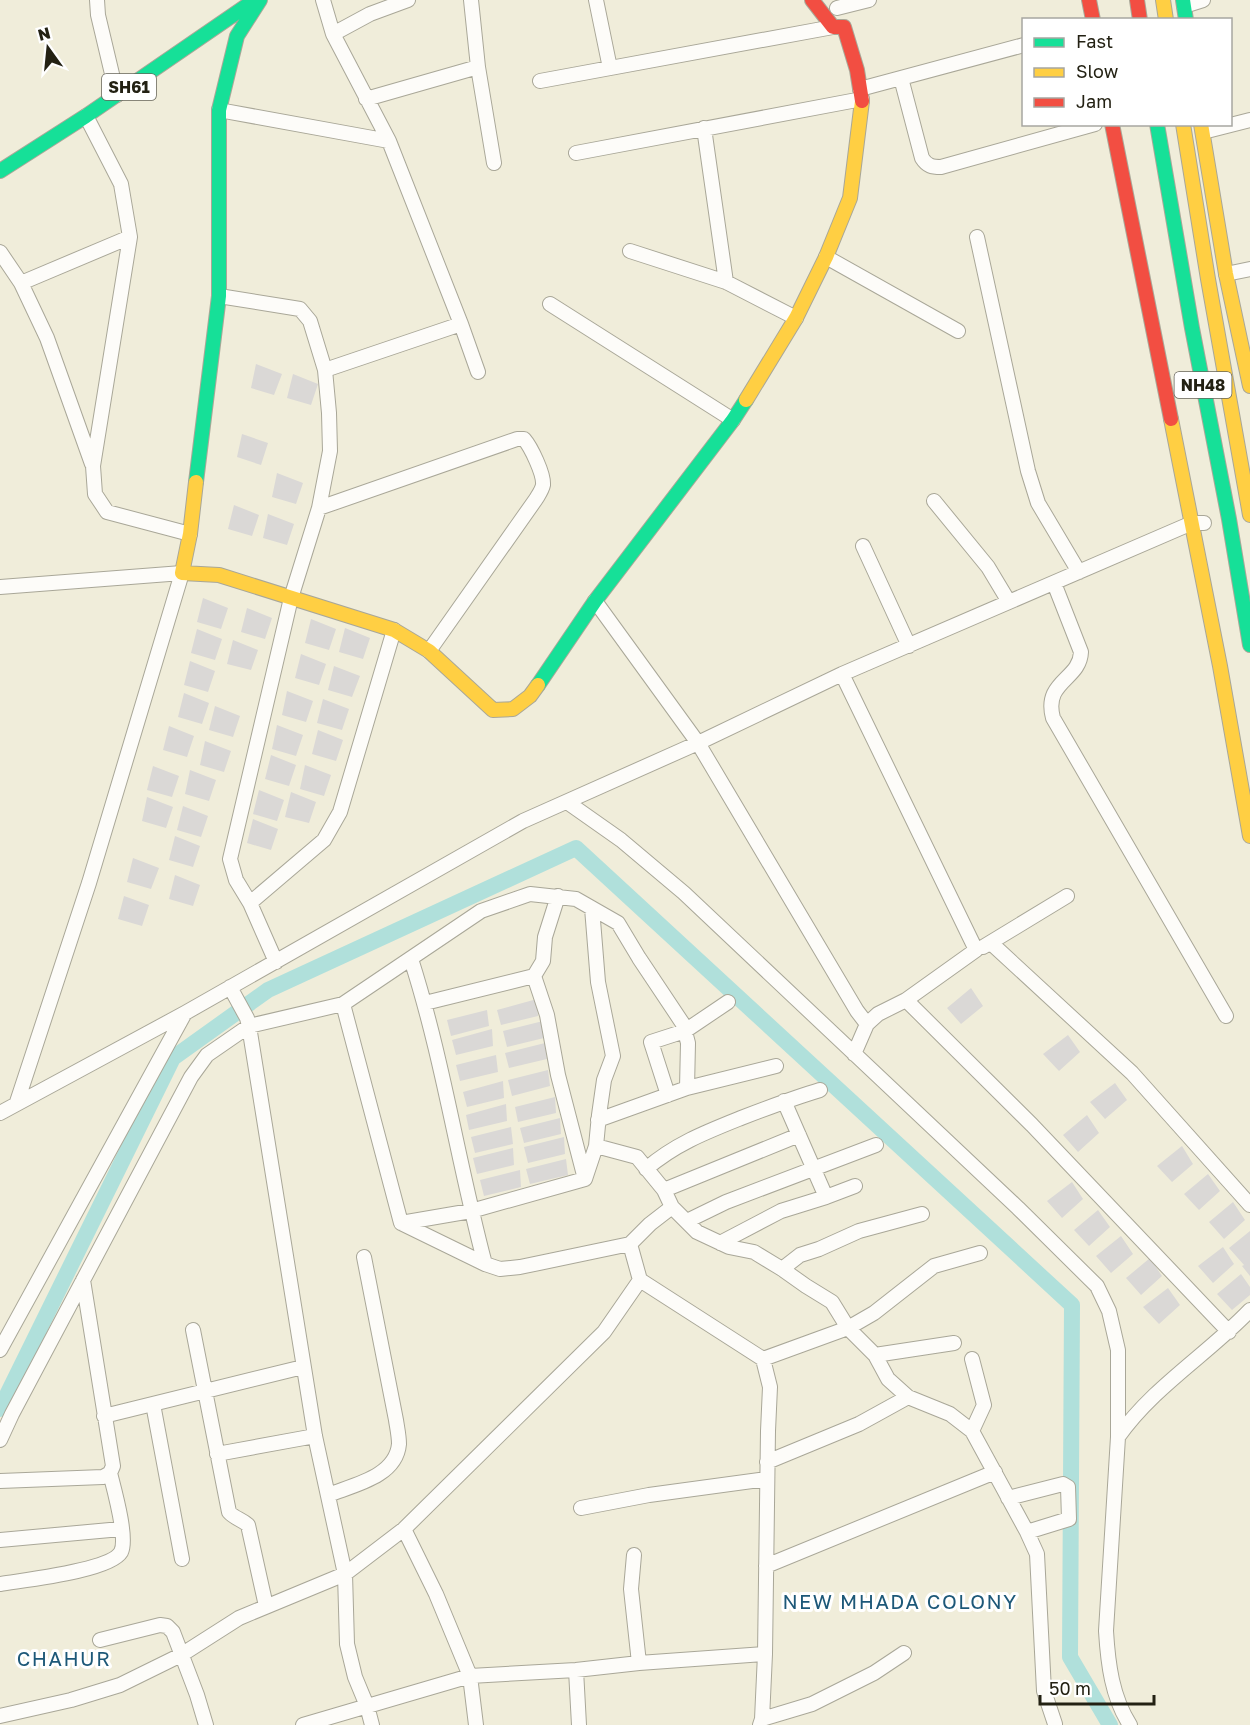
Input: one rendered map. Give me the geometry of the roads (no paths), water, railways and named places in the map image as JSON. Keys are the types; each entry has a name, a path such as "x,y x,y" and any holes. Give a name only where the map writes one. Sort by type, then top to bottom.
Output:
{"main road":[{"name":"SH61","path":"0,171 86,116 255,0"},
{"path":"260,0 237,36 219,110 219,296 190,534 182,573 219,575 394,630 429,651 493,710 513,709 530,696 595,602 734,420 796,318 826,257 850,198 861,94 857,70 839,27 812,0"},
{"path":"1089,0 1093,18"},
{"path":"1137,0 1140,18"},
{"path":"1163,0 1166,18"},
{"path":"1113,126 1198,523 1250,836"},
{"name":"NH48","path":"1157,126 1250,645"},
{"name":"NH48","path":"1183,126 1250,515"},
{"path":"1202,128 1226,274 1250,386"}],"street":[{"path":"97,0 98,15 117,95"},
{"path":"323,0 333,34 389,141 478,372"},
{"path":"333,34 370,14 408,0"},
{"path":"471,0 478,67 494,163"},
{"path":"596,0 610,68"},
{"path":"1184,8 1203,0"},
{"path":"540,81 839,27 836,4 864,1"},
{"path":"576,153 861,94 901,78 1022,45"},
{"path":"366,99 478,67"},
{"path":"901,78 922,158 926,164 933,167 941,167 1088,126"},
{"path":"219,110 389,141"},
{"path":"86,116 121,184 130,237 93,466 95,494 107,512 190,534"},
{"path":"1232,123 1250,120"},
{"path":"704,128 726,282"},
{"path":"21,283 130,237"},
{"path":"977,237 1028,471 1038,503 1079,572"},
{"path":"630,251 726,282 796,318"},
{"path":"0,252 21,283 47,338 93,466"},
{"path":"826,257 958,331"},
{"path":"1226,274 1250,269"},
{"path":"219,296 300,309 310,321 325,370 330,413 330,451 319,508 291,598 230,859 236,880 250,903 276,962"},
{"path":"550,304 734,420"},
{"path":"325,370 461,324"},
{"path":"319,508 517,440 524,439 530,446 543,479 543,487 429,651"},
{"path":"934,501 988,567 1010,602"},
{"path":"6,1107 232,990 276,962 523,821 699,744 842,674 1198,523"},
{"path":"863,546 909,646"},
{"path":"0,587 182,573 89,883 6,1107"},
{"path":"1054,583 1081,652 1081,659 1054,691 1050,708 1053,718 1226,1016"},
{"path":"595,602 699,744 857,1011 867,1024"},
{"path":"250,903 324,840 340,812 394,630"},
{"path":"842,674 976,950"},
{"path":"567,802 621,840 684,893 1018,1208 1097,1286 1109,1311 1118,1350 1118,1437 1106,1631 1107,1660 1113,1687 1130,1725"},
{"path":"0,1440 190,1077 207,1054 248,1022 343,1004 481,911 530,894 558,896 576,899 618,923 683,1024 688,1043 687,1088"},
{"path":"425,1003 534,976 543,961 545,937 558,896"},
{"path":"854,1054 867,1024 878,1014 906,1000 976,950 1067,896"},
{"path":"585,1179 596,1146 604,1080 613,1056 598,982 592,908"},
{"path":"991,943 1132,1073 1250,1205"},
{"path":"411,959 425,1003 485,1264"},
{"path":"534,976 547,1015 558,1075 585,1179"},
{"path":"232,990 248,1022 315,1436 345,1574 347,1644 355,1677 372,1725"},
{"path":"906,1000 1032,1125 1229,1332"},
{"path":"668,1095 651,1042 685,1031 728,1002"},
{"path":"343,1004 401,1224 500,1269 520,1267 630,1244 672,1207"},
{"path":"0,1350 185,1013"},
{"path":"598,1120 687,1088 776,1066"},
{"path":"646,1169 695,1136 784,1101 820,1090"},
{"path":"784,1101 826,1197"},
{"path":"664,1190 799,1136"},
{"path":"687,1221 726,1202 876,1145"},
{"path":"596,1146 637,1158 664,1190 672,1207 697,1232 729,1247 754,1252 831,1302 848,1328 875,1355 888,1378 908,1397 950,1414 972,1431 1037,1554 1044,1691 1055,1724"},
{"path":"401,1224 471,1211 585,1179"},
{"path":"720,1243 780,1211 855,1186"},
{"path":"782,1269 800,1255 859,1231 922,1214"},
{"path":"630,1244 640,1280 763,1359 770,1387 765,1654 761,1722 812,1704 874,1673 904,1653"},
{"path":"763,1359 848,1328 874,1313 934,1266 980,1253"},
{"path":"328,1495 381,1474 393,1461 399,1445 364,1257"},
{"path":"0,1584 69,1573 102,1565 112,1560 121,1551 123,1539 110,1473 113,1466 83,1280"},
{"path":"0,1716 120,1686 181,1656 239,1618 345,1574 404,1529 604,1332 640,1280"},
{"path":"1118,1437 1144,1404 1229,1332 1250,1310"},
{"path":"193,1330 229,1512 234,1518 248,1525 266,1606"},
{"path":"875,1355 954,1343"},
{"path":"972,1359 984,1405 972,1431"},
{"path":"104,1416 303,1367"},
{"path":"767,1462 859,1424 908,1397"},
{"path":"153,1404 182,1559"},
{"path":"217,1454 315,1436"},
{"path":"766,1566 995,1472"},
{"path":"0,1481 103,1477 110,1473"},
{"path":"581,1508 649,1495 767,1479"},
{"path":"1008,1498 1063,1484 1068,1487 1069,1519 1027,1532"},
{"path":"0,1540 121,1529"},
{"path":"404,1529 436,1594 470,1676 476,1725"},
{"path":"634,1555 631,1589 639,1663"},
{"path":"100,1640 160,1625 167,1626 173,1632 206,1725"},
{"path":"303,1725 332,1721 367,1706 470,1676 576,1670 765,1654"},
{"path":"576,1670 579,1725"}],"waterway":[{"path":"0,1409 173,1058 268,990 576,848 1072,1305 1070,1657 1110,1725"}],"district":[{"name":"NEW MHADA COLONY","path":"900,1601"},
{"name":"CHAHUR","path":"64,1658"}]}
